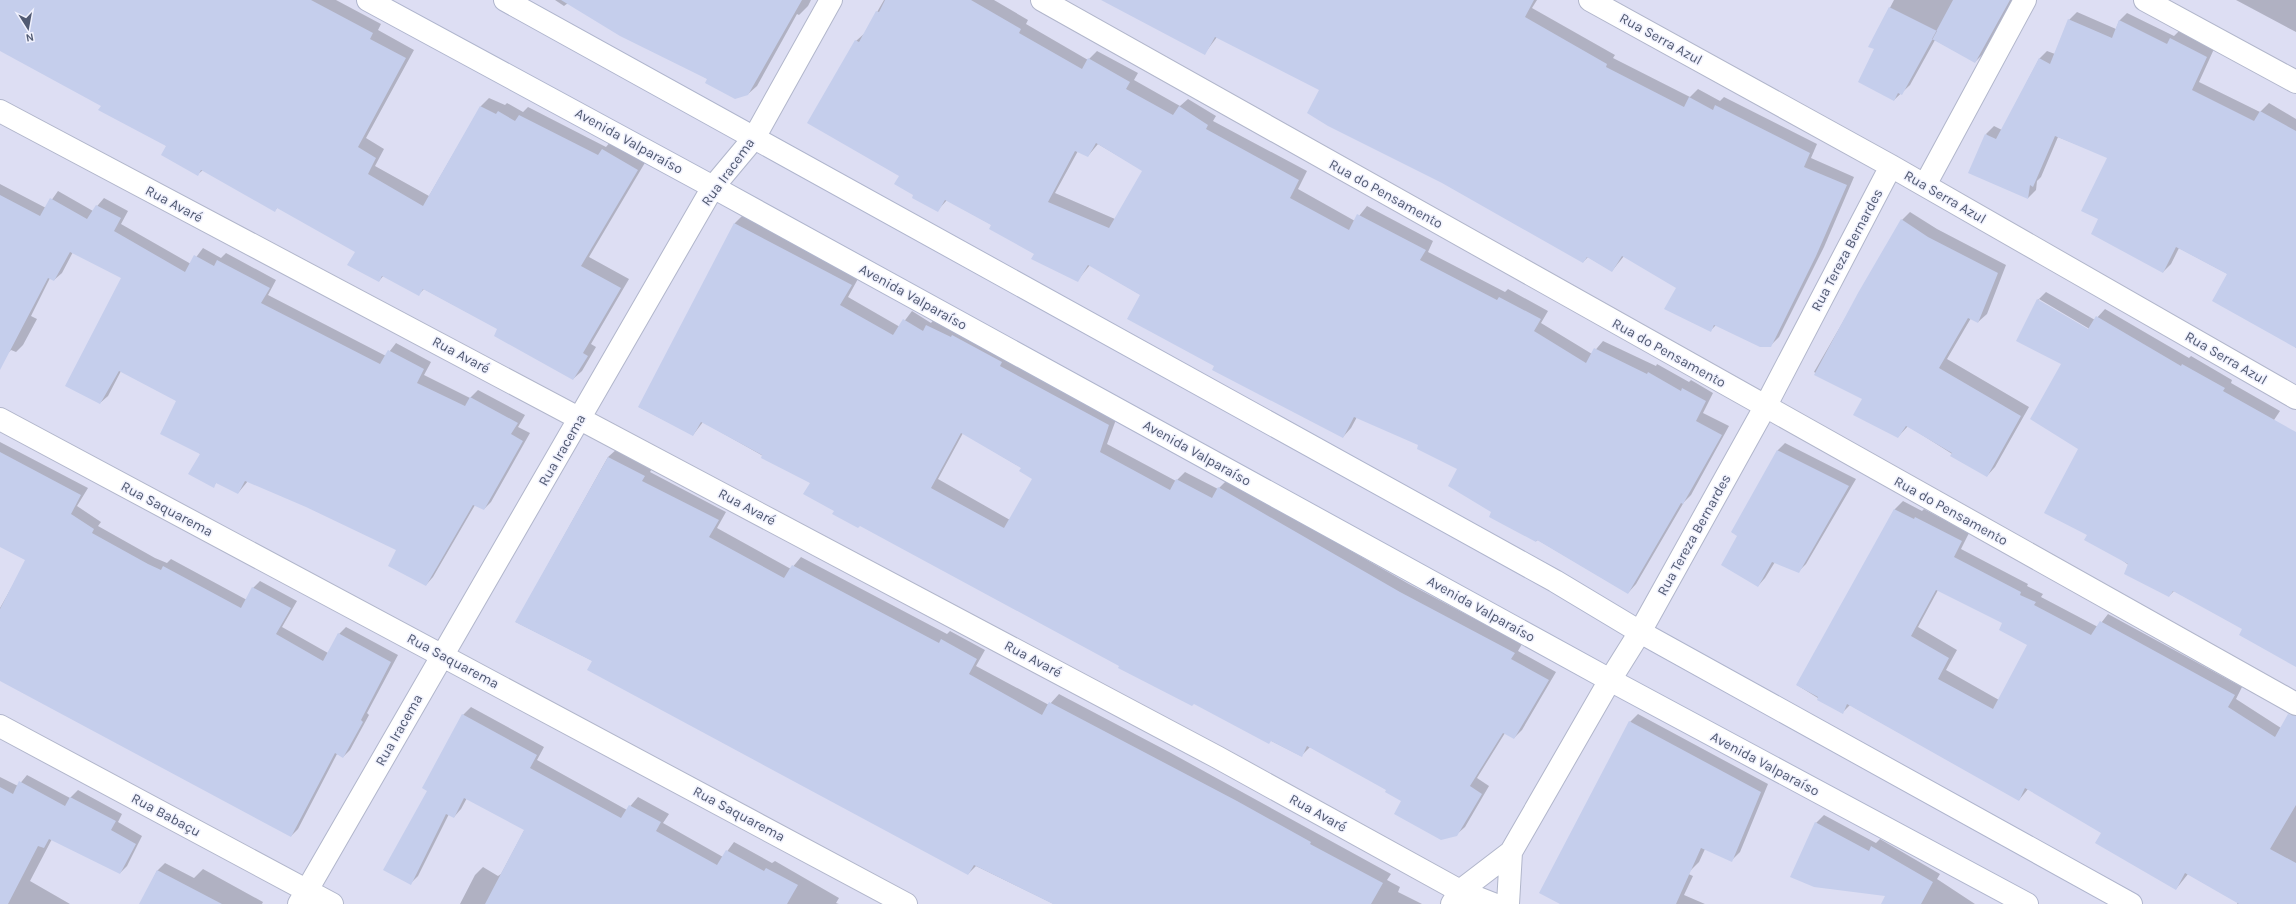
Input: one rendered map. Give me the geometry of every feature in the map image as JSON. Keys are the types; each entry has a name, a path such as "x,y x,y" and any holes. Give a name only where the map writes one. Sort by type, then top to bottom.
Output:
{"street":[{"name":"Avenida Valparaíso","path":"368,0 713,187 1610,680 2026,904"},
{"path":"505,0 1555,581 1640,632 2131,904"},
{"name":"Rua Iracema","path":"303,897 713,187 754,138 831,0"},
{"name":"Rua do Pensamento","path":"1042,0 2296,704"},
{"name":"Rua Serra Azul","path":"1590,0 1925,185 2296,398"},
{"path":"1925,185 2025,0"},
{"path":"2145,0 2296,82"},
{"name":"Rua Avaré","path":"0,112 580,418 1217,757 1456,897 1493,904"},
{"name":"Rua Tereza Bernardes","path":"1508,904 1511,852 1610,680 1640,632 1765,407 1891,166"},
{"name":"Rua Saquarema","path":"0,419 906,904"},
{"name":"Rua Babaçu","path":"0,726 303,897 332,904"},
{"path":"1456,897 1511,852"}],"shaded area":[{"path":"0,0 2296,0 2296,904 0,904"}],"building":[{"path":"0,0 311,0 373,33 370,39 406,58 358,147 376,158 368,174 423,206 480,106 496,114 498,111 515,121 519,115 598,155 602,149 638,170 581,266 621,288 583,353 588,356 573,380 494,336 497,329 423,289 419,296 382,276 379,282 347,265 355,252 277,208 275,212 201,170 198,176 161,155 166,146 98,110 101,106 0,51"},
{"path":"561,0 802,0 748,95 735,99 705,83 707,79 620,36"},
{"path":"885,0 971,0 1021,29 1019,33 1082,69 1088,58 1130,82 1126,89 1173,115 1179,106 1208,125 1206,129 1299,180 1290,198 1349,230 1357,214 1426,250 1420,260 1497,300 1499,297 1541,319 1534,331 1586,363 1594,348 1647,374 1648,372 1681,391 1682,388 1706,401 1696,421 1722,435 1683,504 1681,503 1628,594 1537,540 1536,542 1489,517 1491,512 1448,486 1457,469 1417,449 1418,445 1354,417 1343,438 1212,370 1214,366 1127,319 1140,295 1088,265 1078,282 1031,259 1034,254 989,229 991,225 945,200 938,212 912,198 913,195 894,184 899,176 807,123 855,40 859,42 876,11 879,12","holes":["1096,143 1142,171 1109,228 1048,202 1075,151 1088,157"]},
{"path":"1101,0 1534,0 1525,17 1607,64 1606,67 1684,107 1689,97 1713,110 1715,105 1810,153 1804,167 1847,185 1816,256 1771,347 1760,347 1714,325 1711,332 1664,309 1676,288 1622,256 1612,272 1587,257 1583,263 1442,183 1328,126 1307,113 1319,90 1215,37 1205,55"},
{"path":"1953,0 2010,0 1975,63 1932,39"},
{"path":"1889,7 1937,31 1902,95 1898,93 1894,101 1858,82 1874,49 1868,47"},
{"path":"2068,19 2112,38 2119,20 2167,44 2170,38 2207,57 2192,90 2254,121 2260,111 2296,131 2296,348 2212,301 2227,274 2176,247 2163,273 2091,234 2098,219 2081,211 2107,158 2055,136 2033,187 2030,185 2028,199 1968,173 1985,134 1996,139 2039,58 2050,64"},
{"path":"0,195 40,216 50,198 87,219 96,205 121,218 114,231 185,272 194,255 214,266 217,260 270,288 261,303 380,364 388,350 424,369 417,383 465,406 470,397 518,423 511,434 523,441 484,510 473,505 426,586 388,566 396,550 306,507 245,481 238,494 216,483 214,488 188,474 200,454 160,434 176,401 119,371 100,404 65,386 121,278 70,252 54,281 48,278 0,370"},
{"path":"1901,219 1928,237 1998,273 1978,323 1968,318 1939,368 2021,416 1987,477 1950,456 1952,453 1906,426 1898,438 1853,415 1862,399 1814,375 1858,293"},
{"path":"734,223 852,285 840,305 893,335 903,319 923,331 926,325 951,337 952,335 1002,362 1000,366 1109,425 1100,452 1170,490 1176,479 1212,498 1218,487 1400,592 1515,653 1511,659 1549,680 1514,739 1503,733 1470,786 1482,794 1457,836 1441,840 1394,814 1401,801 1385,792 1386,790 1307,746 1302,757 1271,741 1269,744 1194,704 1192,706 1118,668 1119,666 860,526 858,528 832,514 834,511 803,494 810,483 761,458 762,455 701,422 693,436 638,407","holes":["961,433 1021,468 1019,471 1032,479 1004,528 931,488"]},
{"path":"2037,299 2088,329 2096,316 2181,366 2182,364 2225,388 2223,391 2296,432 2296,667 2239,635 2242,629 2173,591 2169,597 2124,574 2128,564 2084,540 2087,535 2044,513 2078,449 2030,419 2061,364 2016,341"},
{"path":"1777,450 1849,486 1799,573 1772,562 1758,587 1721,565 1737,536 1731,532"},
{"path":"0,452 81,495 71,514 94,529 92,533 148,564 161,570 163,566 241,608 252,587 291,608 276,634 323,661 338,633 391,662 361,720 363,722 343,758 335,753 291,837 0,681 0,609 25,560 0,547"},
{"path":"608,457 645,476 642,481 719,520 709,537 784,578 792,565 939,643 941,639 977,659 969,674 1042,715 1049,702 1237,801 1311,842 1310,844 1383,883 1371,904 1053,904 974,865 968,875 587,670 592,661 515,622"},
{"path":"1894,509 1914,519 1915,517 1962,541 1954,557 2021,592 2020,595 2036,602 2034,605 2091,635 2100,621 2235,695 2228,707 2275,737 2288,714 2296,716 2296,805 2270,849 2296,863 2296,904 2239,904 2185,873 2176,890 2095,843 2101,833 2025,788 2019,801 1847,704 1843,714 1817,700 1818,697 1796,685","holes":["1936,590 2002,623 1999,630 2027,645 1993,709 1938,679 1949,658 1911,636"]},
{"path":"462,714 537,755 530,768 621,818 629,805 661,822 656,831 717,865 726,850 764,871 766,868 798,885 787,904 485,904 524,830 464,798 454,818 446,814 411,885 383,870 427,791 422,788"},
{"path":"1629,721 1761,792 1732,862 1701,848 1676,904 1560,904 1539,893"},
{"path":"19,781 65,806 70,797 116,821 111,830 136,844 120,874 49,839 44,848 38,846 8,904 0,904 0,787 13,794"},
{"path":"1815,822 1869,851 1871,846 1933,882 1921,904 1881,904 1885,896 1814,887 1790,877"},
{"path":"157,870 222,904 139,904"}]}
